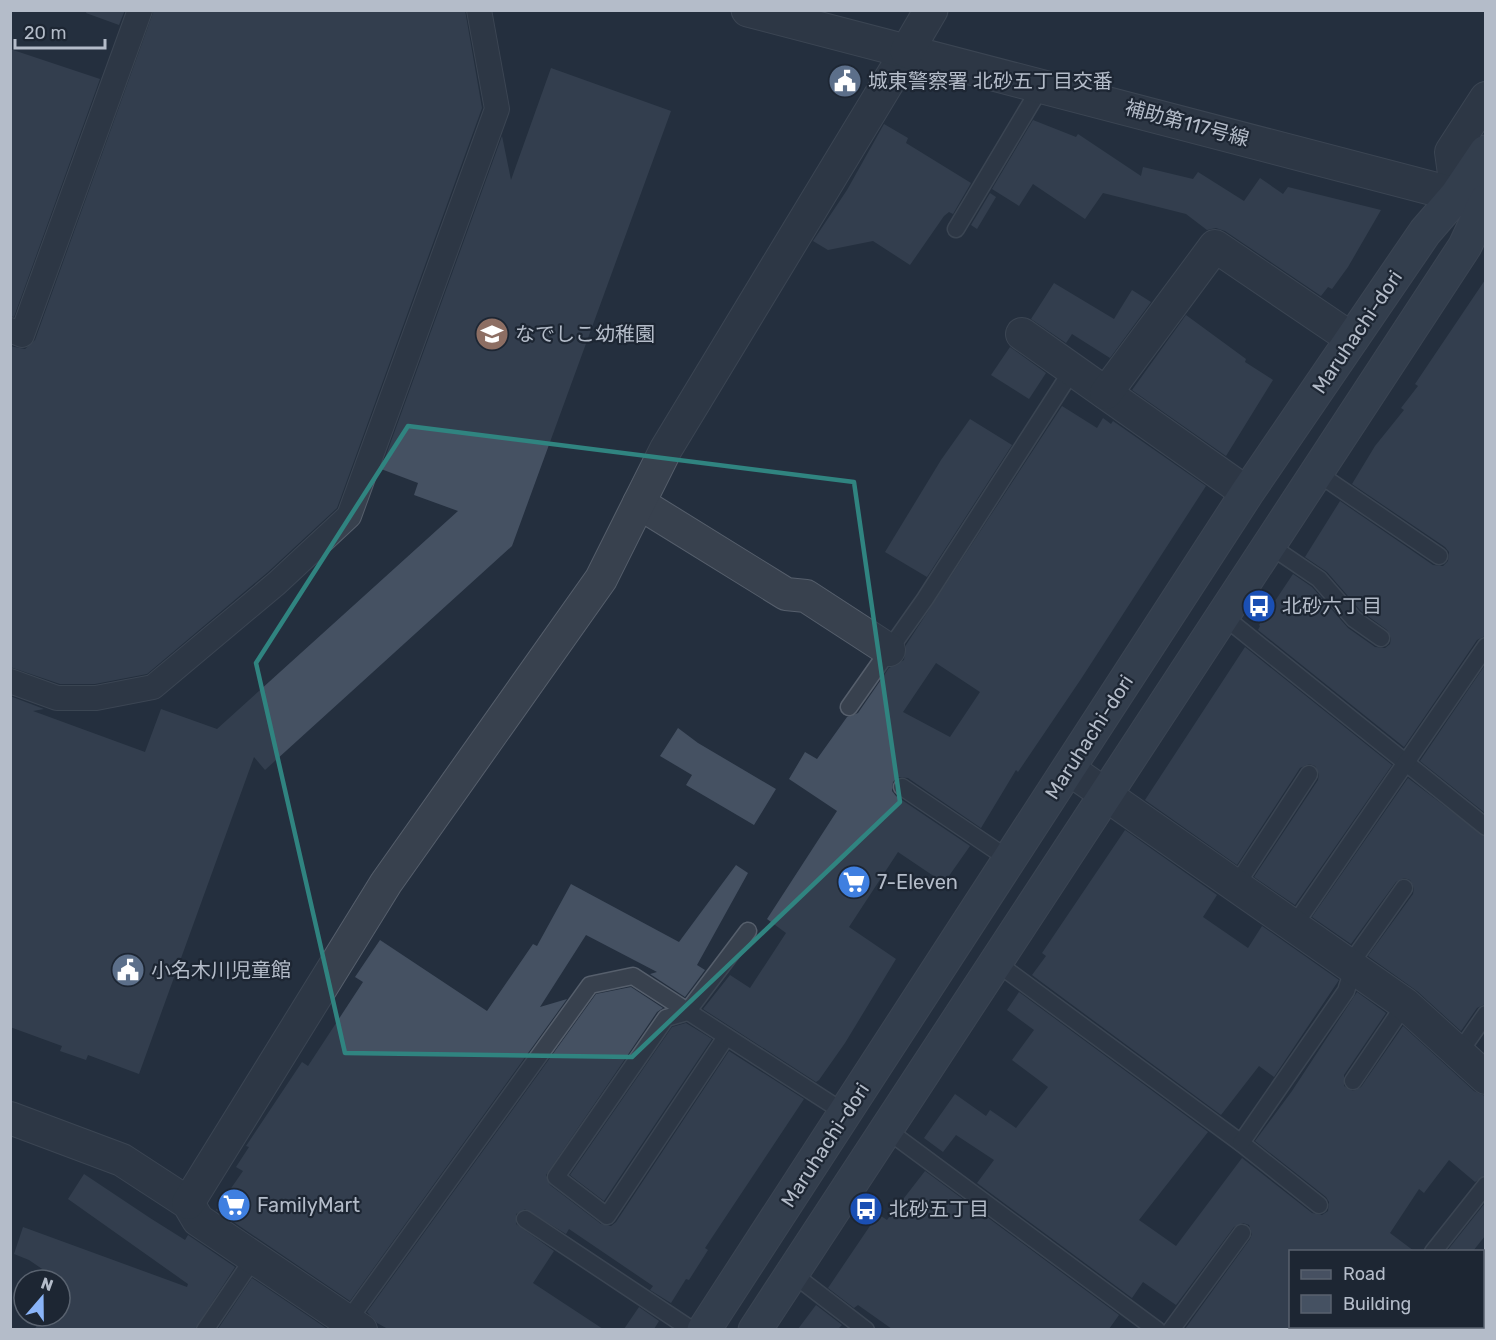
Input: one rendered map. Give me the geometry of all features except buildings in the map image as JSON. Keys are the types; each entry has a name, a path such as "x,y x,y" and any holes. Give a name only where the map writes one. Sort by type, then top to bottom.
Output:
{"main road":[{"name":"Maruhachi-dori","path":"755,1329 1466,246 1480,201 1485,152"},
{"name":"Maruhachi-dori","path":"704,1329 1247,494 1425,232 1480,201"}],"street":[{"path":"10,330 22,335 140,10"},
{"path":"10,681 57,698 96,698 153,687 277,583 348,516 497,109 479,10"},
{"name":"補助第117号線","path":"748,10 1480,201"},
{"path":"188,1203 386,883 601,579 678,430 838,170 931,10"},
{"path":"1480,201 1451,152 1485,98"},
{"path":"1106,393 1215,246 1352,339"},
{"path":"1022,334 1247,494"},
{"path":"639,503 786,594 806,596 889,650"},
{"path":"1069,769 1405,1004 1485,1078"},
{"path":"10,1118 122,1160 188,1203 198,1221 351,1327"}],"lane":[{"path":"956,229 1042,85"},
{"path":"849,707 889,650 1073,369"},
{"path":"1316,472 1438,556"},
{"path":"1269,545 1319,579 1354,619 1381,638"},
{"path":"1222,615 1485,827"},
{"path":"1293,927 1485,646"},
{"path":"1235,887 1309,774"},
{"path":"902,787 1010,860"},
{"path":"1241,1143 1346,991 1358,953 1404,888"},
{"path":"726,1037 607,1216 556,1177 666,1018 687,1012 748,931"},
{"path":"997,963 1241,1143 1319,1205"},
{"path":"351,1327 590,985 633,976 845,1113"},
{"path":"1353,1081 1405,1004"},
{"path":"1459,1053 1485,1014"},
{"path":"887,1130 1157,1329"},
{"path":"1434,1250 1485,1185"},
{"path":"525,1219 692,1329"},
{"path":"1172,1329 1242,1233"},
{"path":"205,1329 252,1258"},
{"path":"793,1274 866,1329"}],"highlighted area":[{"path":"408,426 854,482 900,802 632,1057 345,1053 256,663"}],"place":[{"name":"城東警察署 北砂五丁目交番","path":"845,81"},
{"name":"なでしこ幼稚園","path":"492,334"},
{"name":"北砂六丁目","path":"1259,606"},
{"name":"7-Eleven","path":"854,882"},
{"name":"小名木川児童館","path":"128,970"},
{"name":"FamilyMart","path":"234,1205"},
{"name":"北砂五丁目","path":"866,1209"}]}
